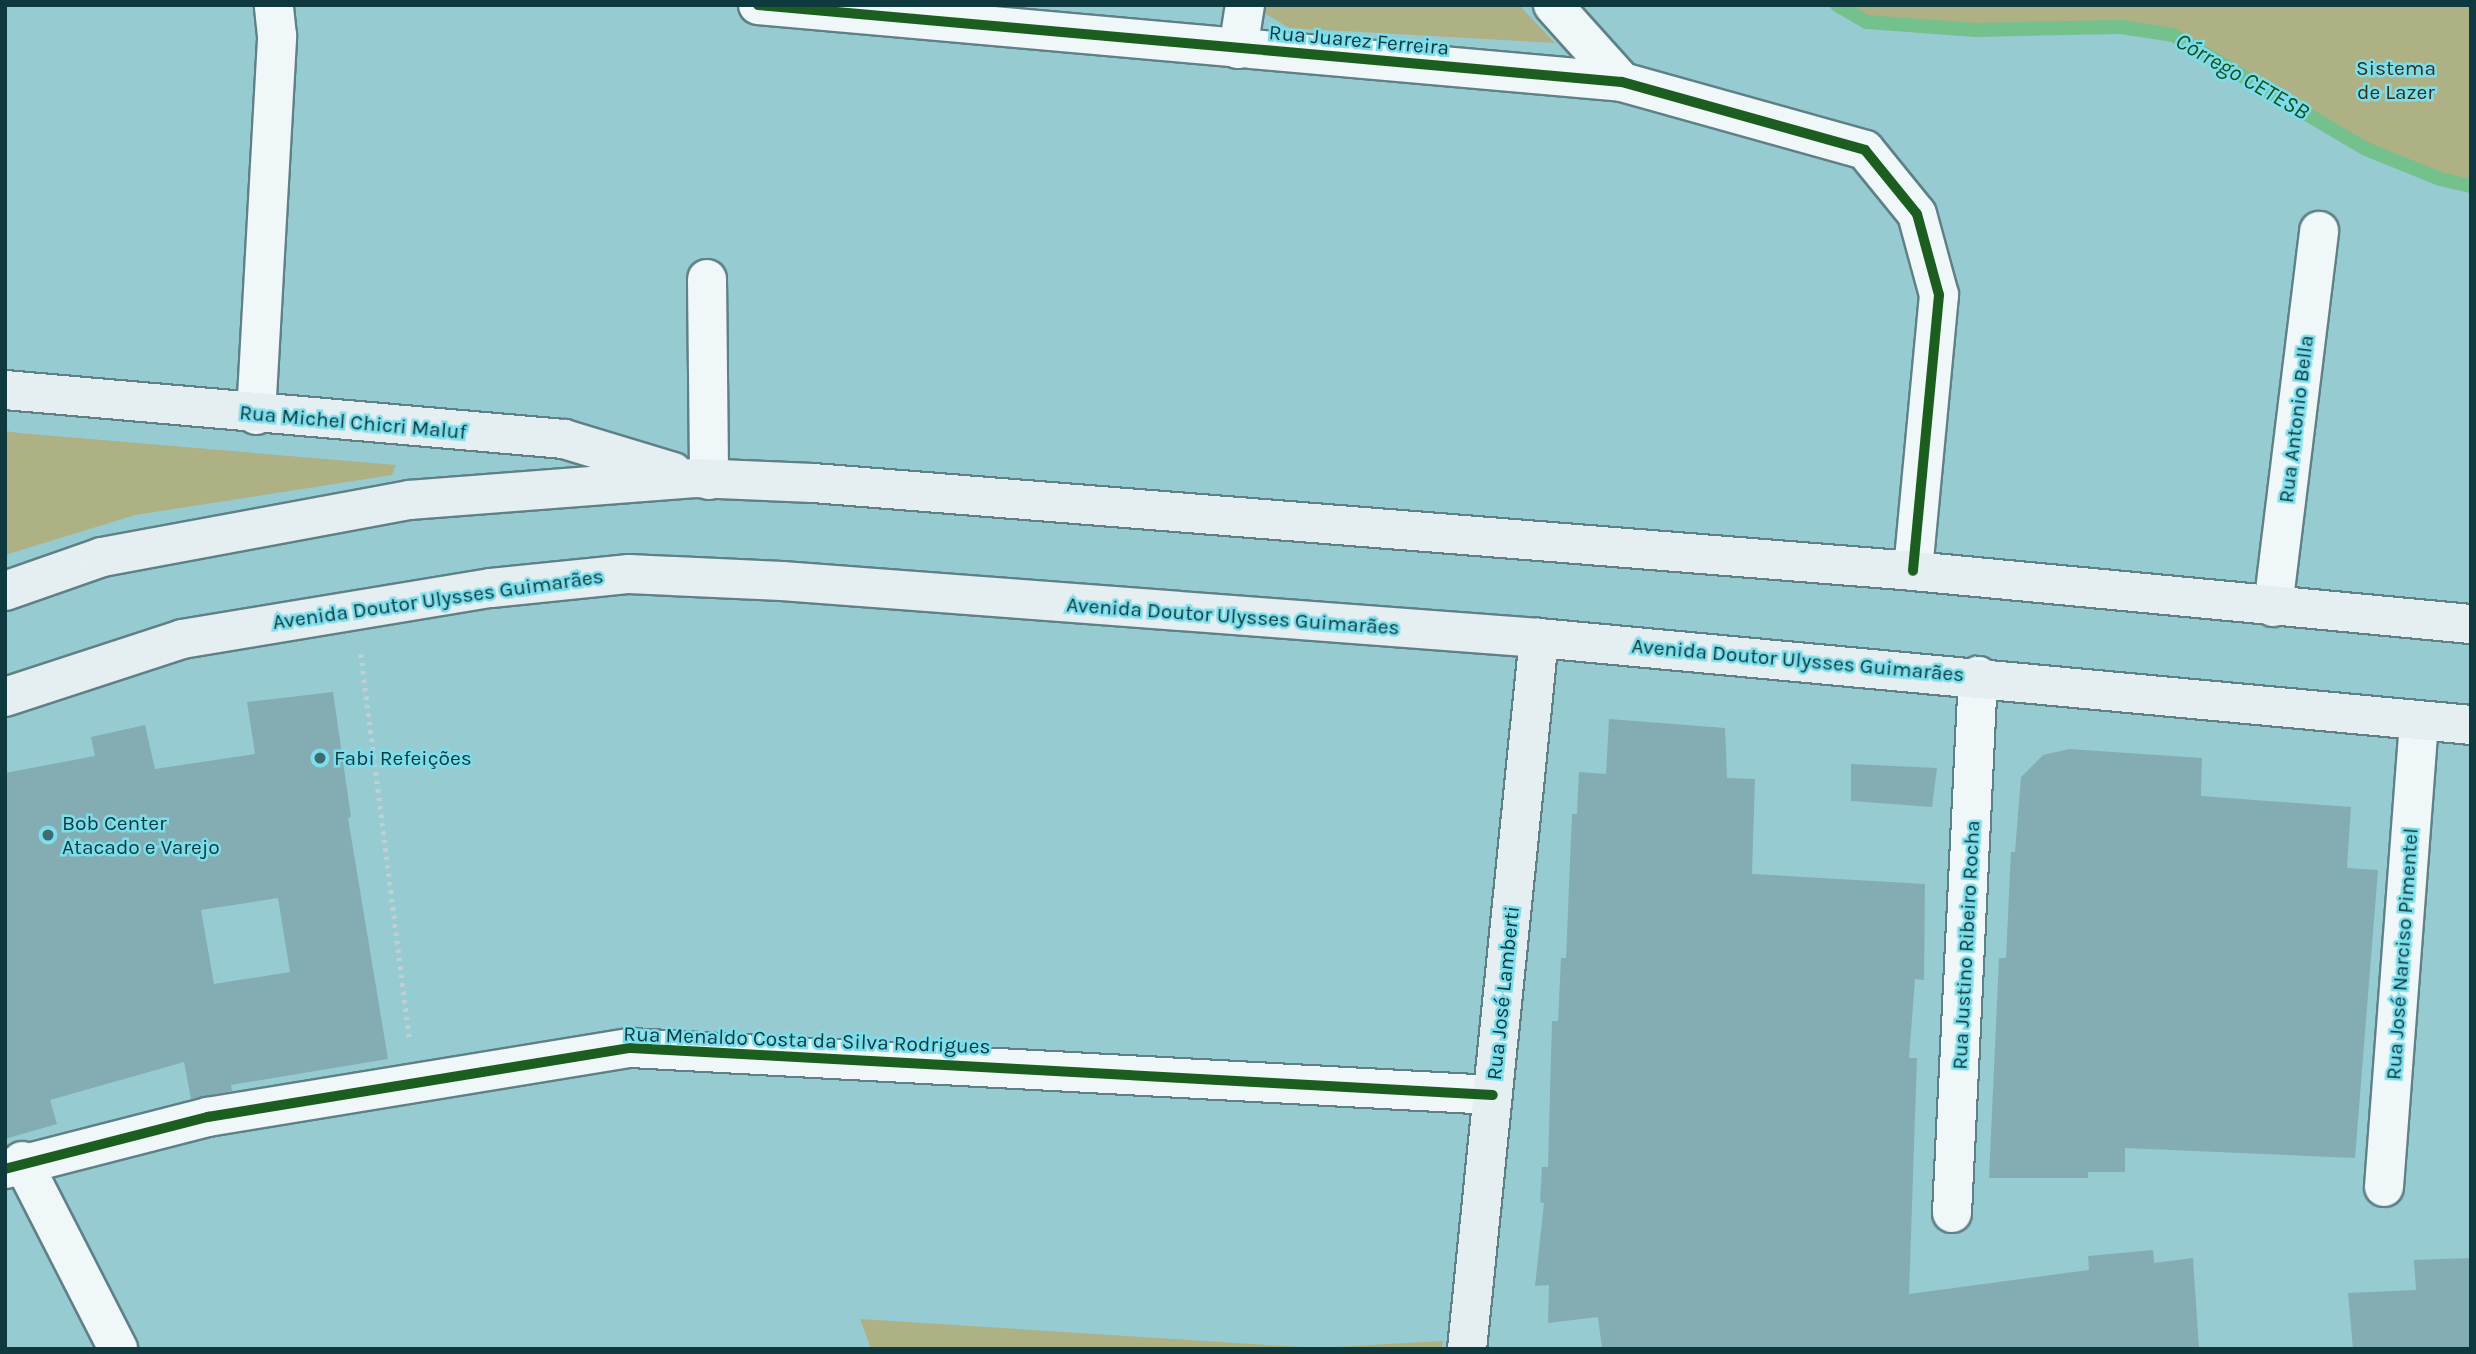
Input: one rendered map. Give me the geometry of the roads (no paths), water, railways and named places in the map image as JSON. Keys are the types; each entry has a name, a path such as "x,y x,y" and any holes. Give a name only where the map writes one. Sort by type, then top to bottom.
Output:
{"main road":[{"name":"Rua Michel Chicri Maluf","path":"5,390 256,415 565,439 702,479"},
{"path":"5,591 102,557 409,500 702,479 813,483 1913,571 2471,624"},
{"name":"Avenida Doutor Ulysses Guimarães","path":"5,697 182,639 355,608 629,573 782,581 1539,638 1978,676 2471,725"},
{"name":"Rua José Lamberti","path":"1467,1349 1539,638"}],"street":[{"path":"256,415 277,36 274,5"},
{"name":"Rua Juarez Ferreira","path":"758,5 1622,82 1865,150 1917,214 1939,295 1913,571"},
{"path":"1238,48 1244,5"},
{"path":"1553,5 1622,82"},
{"name":"Rua Antonio Bella","path":"2273,607 2319,231"},
{"path":"702,479 707,279"},
{"name":"Rua Justino Ribeiro Rocha","path":"1952,1213 1978,676"},
{"name":"Rua José Narciso Pimentel","path":"2384,1186 2419,720"},
{"name":"Rua Menaldo Costa da Silva Rodrigues","path":"14,1165 208,1117 631,1048 1493,1095"},
{"path":"14,1165 118,1349"}],"waterway":[{"name":"Córrego CETESB","path":"1837,5 1867,22 1976,30 2121,27 2173,35 2366,149 2440,179 2471,186"}],"place":[{"name":"Fabi Refeições","path":"320,758"},
{"name":"Bob Center Atacado e Varejo","path":"48,835"}],"park label":[{"name":"Sistema de Lazer","path":"2396,80"}]}
